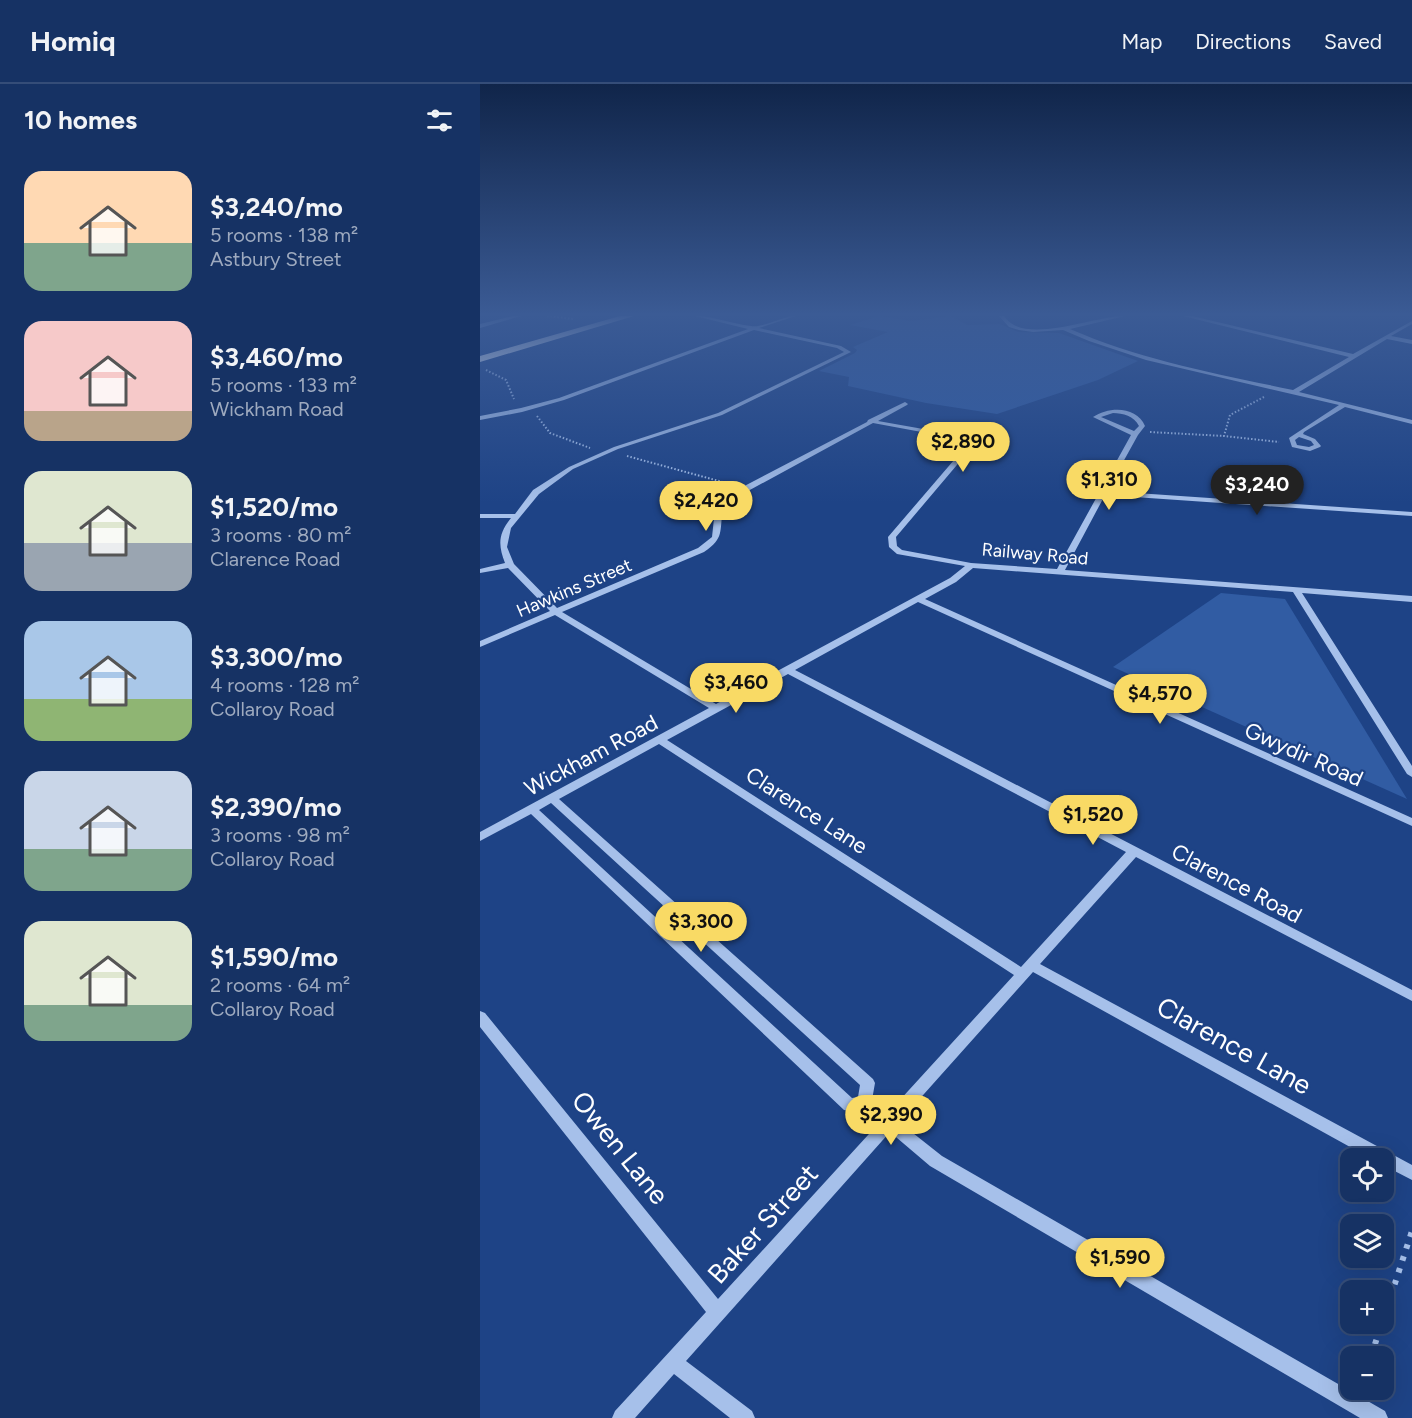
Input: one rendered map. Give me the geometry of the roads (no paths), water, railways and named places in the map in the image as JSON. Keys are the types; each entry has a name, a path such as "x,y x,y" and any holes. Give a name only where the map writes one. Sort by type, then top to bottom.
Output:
{"street":[{"path":"480,418 534,409 580,395 623,378"},
{"path":"717,709 556,612 510,565 503,547 507,528 536,492 571,468 616,448 698,422 794,378"},
{"path":"1228,378 1294,392 1412,422"},
{"path":"1294,392 1317,378"},
{"name":"Hawkins Street","path":"480,644 712,544 718,537 719,509 734,495 905,404"},
{"path":"1299,435 1304,428 1344,405"},
{"path":"1059,573 1105,494 1134,435 1142,426 1134,416 1111,411 1096,417 1134,435"},
{"name":"Railway Road","path":"870,421 955,436 968,442 970,446 891,542 900,552 971,565 1412,599"},
{"path":"1105,494 1412,514"},
{"path":"480,516 515,516"},
{"path":"480,571 510,565"},
{"name":"Wickham Road","path":"480,837 960,576 971,565"},
{"path":"1296,590 1412,774"},
{"name":"Gwydir Road","path":"918,599 1412,822"},
{"name":"Clarence Road","path":"788,670 1412,996"},
{"name":"Clarence Lane","path":"660,740 1027,970 1412,1173"},
{"path":"552,798 868,1083 864,1102"},
{"path":"532,809 849,1105 864,1102"},
{"name":"Baker Street","path":"622,1418 1134,851"},
{"name":"Owen Lane","path":"480,1017 717,1312"},
{"path":"864,1102 888,1124 936,1161 1378,1418"},
{"path":"673,1362 745,1418"}]}
